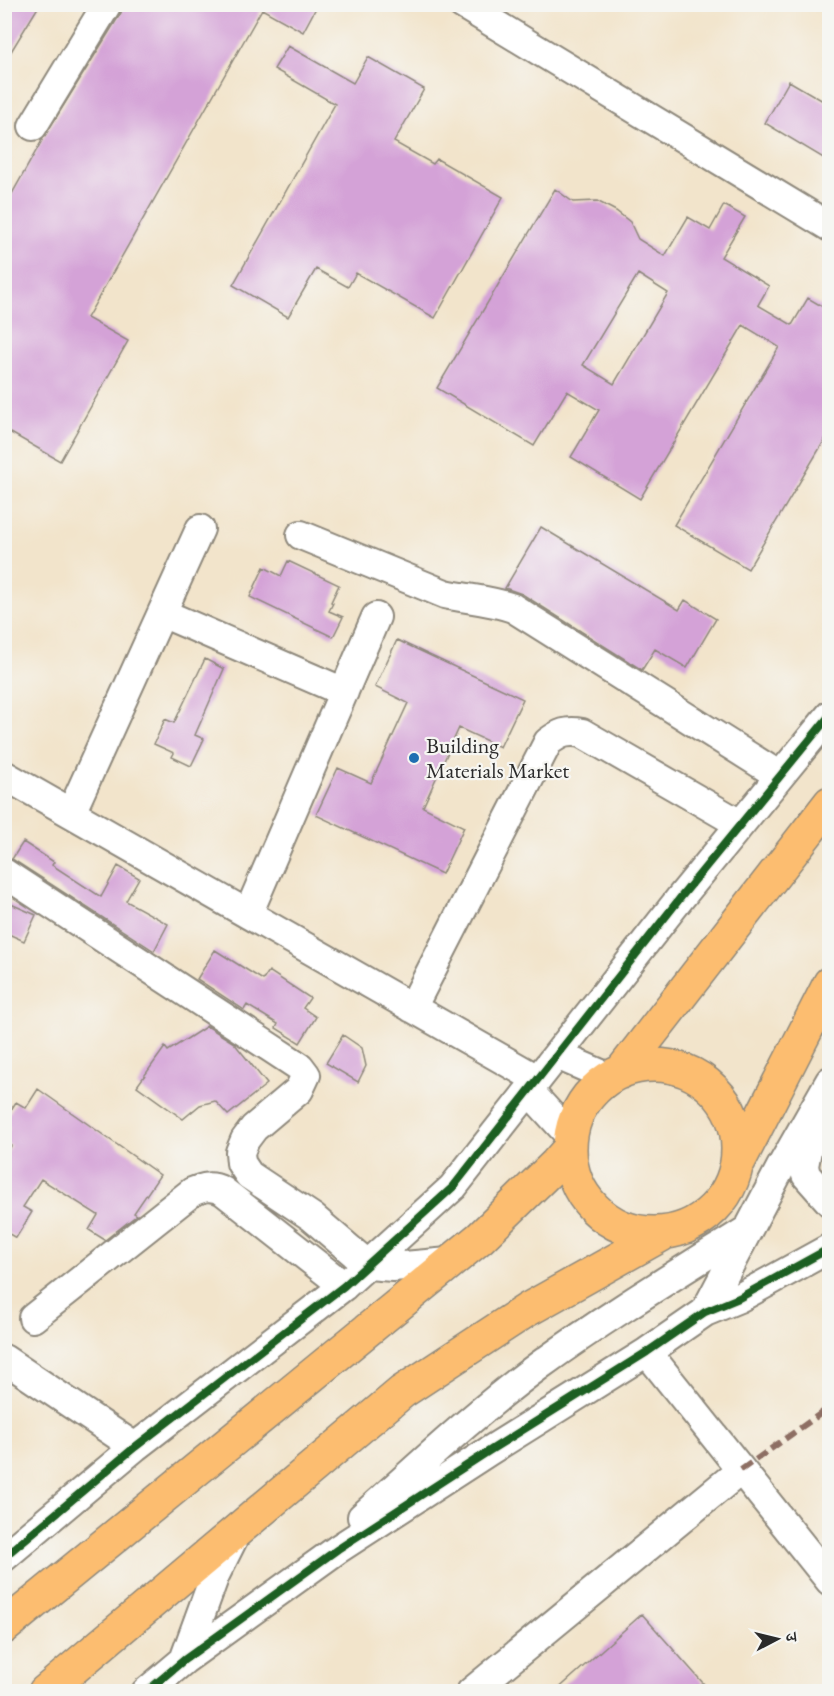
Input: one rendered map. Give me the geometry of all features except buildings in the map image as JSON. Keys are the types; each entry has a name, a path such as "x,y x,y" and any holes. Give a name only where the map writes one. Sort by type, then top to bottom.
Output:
{"main road":[{"path":"830,803 615,1075 582,1104 575,1117 570,1143 576,1183 596,1213 637,1234 661,1235 682,1231 723,1201 739,1161 830,983"},
{"path":"615,1075 636,1066 665,1064 704,1080 730,1111 739,1161"},
{"path":"4,1627 480,1238 555,1166 570,1143"},
{"path":"45,1692 402,1392 527,1310 661,1235"}],"street":[{"path":"33,126 107,4"},
{"path":"462,4 830,227"},
{"path":"71,813 200,529"},
{"path":"301,535 445,594 495,601 513,608 780,776"},
{"path":"162,613 344,692"},
{"path":"248,914 376,617"},
{"path":"4,1557 135,1448 344,1286 453,1187 681,897 830,715"},
{"path":"412,1008 548,742 558,734 568,731 582,733 740,824"},
{"path":"4,775 412,1008 533,1085 570,1143"},
{"path":"4,873 300,1066 306,1075 299,1090 254,1128 240,1152 241,1163 249,1174 312,1216 368,1265 393,1268 449,1262"},
{"path":"558,1054 615,1075"},
{"path":"823,1092 805,1150 804,1166 806,1175 830,1202"},
{"path":"705,1312 780,1168 823,1092"},
{"path":"33,1318 192,1192 204,1187 214,1187 223,1191 344,1286"},
{"path":"338,1549 362,1517 442,1445 539,1366 636,1299 747,1230"},
{"path":"146,1692 184,1660 338,1549 489,1450 647,1352 705,1312 739,1298 830,1248"},
{"path":"647,1352 830,1581"},
{"path":"4,1359 135,1448"},
{"path":"471,1692 741,1470"},
{"path":"184,1660 215,1575 237,1530"}],"marked path":[{"path":"741,1470 830,1407"}],"cycle path":[{"path":"4,1557 135,1447 344,1286 453,1187 681,897 830,715"},
{"path":"146,1692 184,1660 338,1549 647,1352 705,1312 739,1298 830,1248"}],"place":[{"name":"Building Materials Market","path":"414,758"}]}
